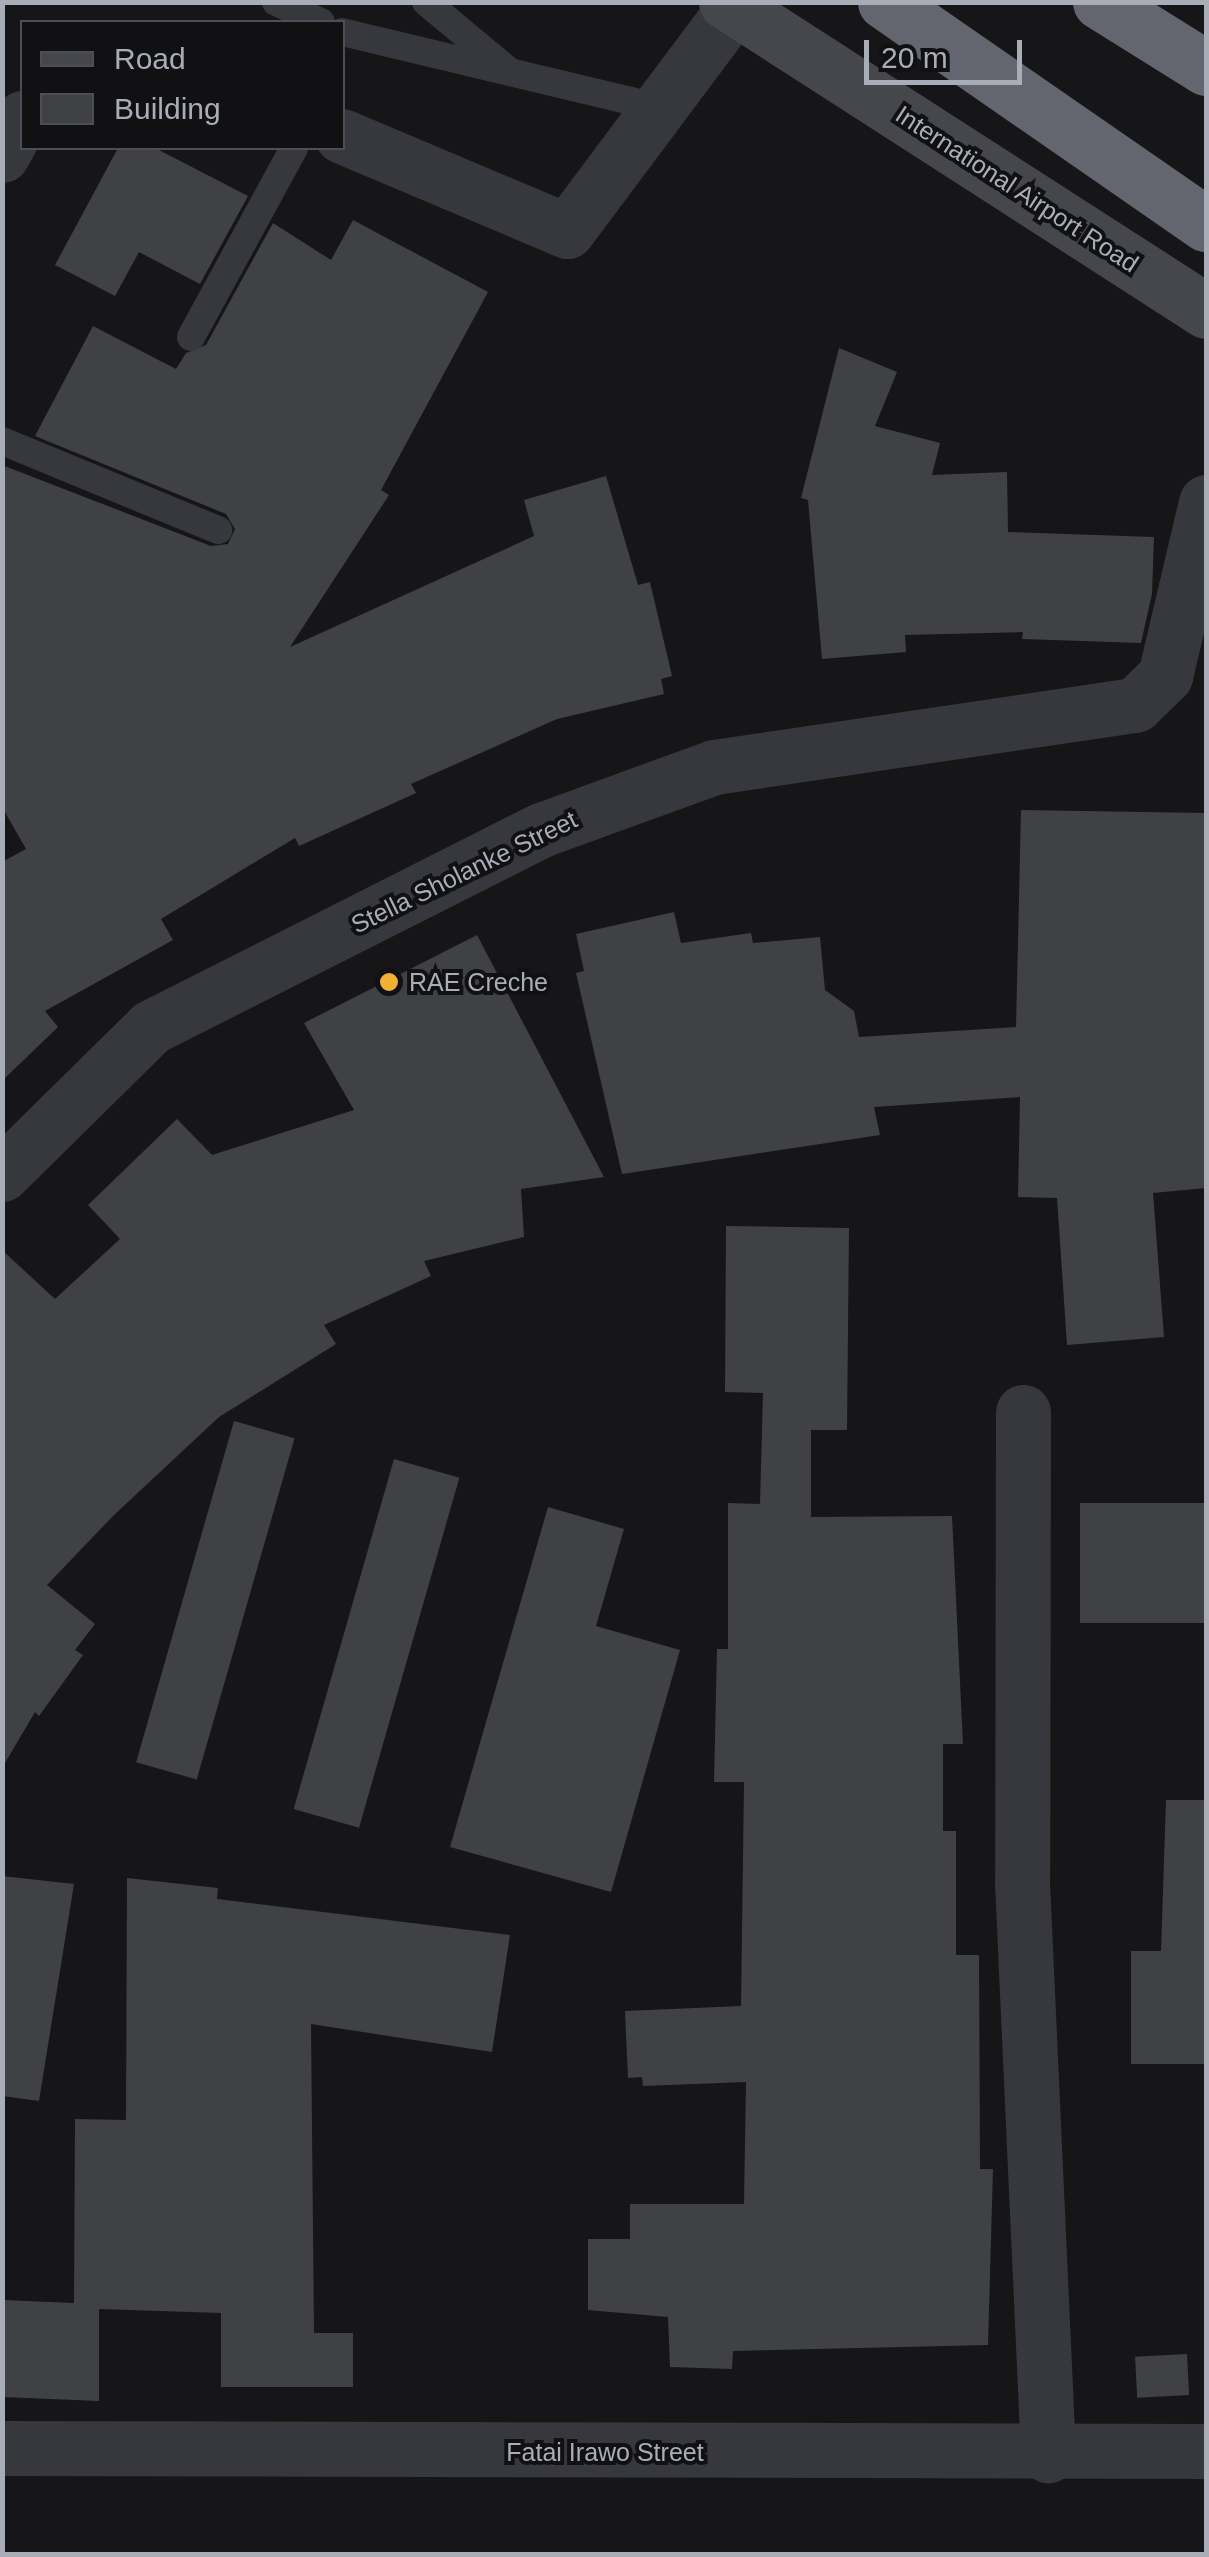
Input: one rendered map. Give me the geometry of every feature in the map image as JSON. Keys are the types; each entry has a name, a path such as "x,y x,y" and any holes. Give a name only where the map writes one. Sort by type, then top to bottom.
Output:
{"highway":[{"path":"886,2 1206,224"},
{"path":"1100,2 1206,68"}],"main road":[{"name":"International Airport Road","path":"730,6 1206,311"}],"street":[{"path":"345,137 567,231 661,108 730,6"},
{"path":"2,155 20,122"},
{"name":"Stella Sholanke Street","path":"2,1174 151,1027 541,830 714,767 1135,705 1164,676 1206,502"},
{"path":"1023,1412 1022,1882 1048,2455"},
{"name":"Fatai Irawo Street","path":"2,2448 1048,2455 1206,2451"}],"lane":[{"path":"276,2 316,20"},
{"path":"426,2 514,75"},
{"path":"345,33 661,108"},
{"path":"191,338 293,150"},
{"path":"2,441 218,530"}],"building":[{"path":"117,150 159,150 248,196 200,284 139,252 115,296 55,265"},
{"path":"353,220 488,292 381,490 389,495 290,647 534,536 524,500 606,476 638,585 650,582 672,676 661,679 664,694 557,719 411,784 416,793 299,846 295,838 161,919 173,940 45,1011 58,1027 2,1081 2,862 26,849 2,807 2,465 211,546 228,544 235,529 226,514 35,436 93,326 176,369 186,353 206,345 273,223 331,260"},
{"path":"839,348 897,372 875,426 940,443 932,475 1007,472 1008,532 1154,537 1152,594 1141,643 1022,639 1023,632 905,635 906,652 822,659 808,500 801,498"},
{"path":"1021,810 1206,813 1206,1188 1153,1193 1164,1337 1067,1345 1057,1198 1018,1197 1020,1097 874,1107 880,1135 622,1174 576,973 584,971 576,934 674,912 681,943 751,933 753,943 820,937 825,990 854,1011 859,1037 1016,1027"},
{"path":"477,935 604,1177 521,1189 524,1237 424,1261 431,1276 324,1325 336,1344 219,1417 113,1516 47,1585 95,1624 75,1650 83,1655 39,1716 35,1712 2,1768 2,1250 55,1299 120,1239 88,1205 177,1119 212,1155 354,1110 304,1023"},
{"path":"726,1226 849,1228 847,1430 811,1430 811,1517 952,1516 963,1744 943,1744 943,1831 956,1831 956,1955 979,1955 980,2169 993,2169 988,2345 733,2351 732,2369 670,2367 668,2317 588,2310 588,2239 630,2239 630,2204 744,2204 746,2082 643,2086 642,2077 628,2078 625,2011 741,2006 744,1782 714,1782 717,1649 728,1649 728,1503 760,1504 763,1393 725,1392"},
{"path":"234,1421 295,1438 197,1780 136,1762"},
{"path":"394,1459 459,1478 359,1828 294,1809"},
{"path":"1080,1503 1206,1503 1206,1623 1080,1623"},
{"path":"548,1507 624,1529 596,1626 680,1650 611,1892 450,1847"},
{"path":"1166,1800 1206,1800 1206,2064 1131,2064 1131,1951 1161,1951"},
{"path":"2,1876 74,1884 39,2101 2,2096"},
{"path":"127,1878 218,1888 217,1899 510,1935 492,2052 311,2024 314,2333 353,2333 353,2387 221,2387 221,2313 99,2309 99,2401 2,2397 2,2300 74,2303 75,2119 126,2120"},
{"path":"1187,2354 1189,2395 1137,2398 1135,2357"}],"place":[{"name":"RAE Creche","path":"389,982"}]}
